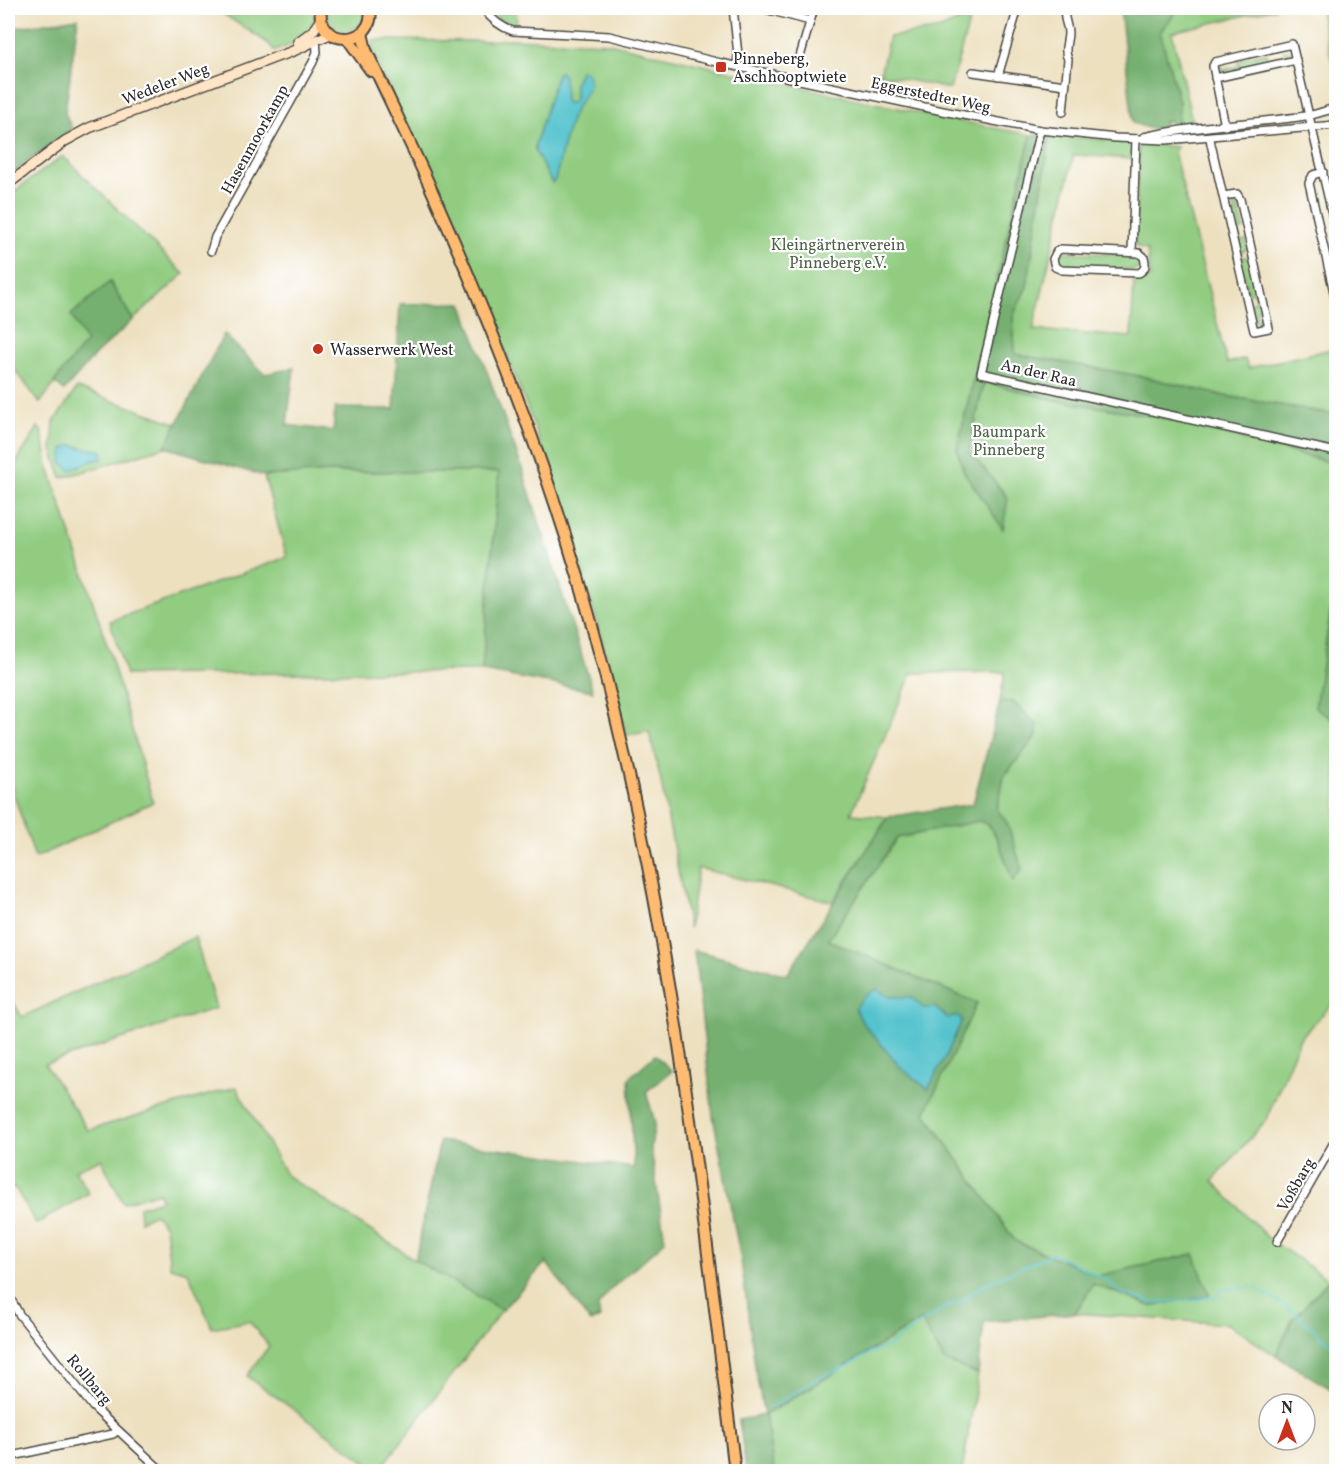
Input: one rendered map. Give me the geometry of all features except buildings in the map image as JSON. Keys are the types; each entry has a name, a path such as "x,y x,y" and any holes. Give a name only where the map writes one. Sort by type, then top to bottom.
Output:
{"main road":[{"path":"346,39 362,33 370,19 370,8"},
{"path":"321,13 324,26 331,34 346,39 386,94"},
{"name":"Wedeler Weg","path":"279,56 305,39 321,13"},
{"path":"362,33 366,50 441,212 491,332 539,457 579,581 607,680 630,778 656,910 684,1073 708,1243 735,1472"},
{"name":"Wedeler Weg","path":"8,184 63,142 89,128 294,52 316,39 331,34"}],"street":[{"name":"Eggerstedter Weg","path":"483,8 496,22 513,31 609,36 943,111 1040,130 1166,140 1336,125"},
{"path":"733,8 737,66"},
{"path":"761,8 810,21"},
{"path":"799,60 814,8"},
{"path":"998,76 1018,8"},
{"path":"1063,112 1068,30 1063,21 1065,8"},
{"name":"Hasenmoorkamp","path":"211,251 215,237 313,62 316,39"},
{"path":"1225,126 1213,66 1215,62 1292,44 1336,231 1322,236"},
{"path":"1215,78 1296,60"},
{"path":"973,72 1065,85"},
{"name":"Eggerstedter Weg","path":"1136,139 1182,129 1309,116 1336,108"},
{"path":"1214,127 1213,137 1223,195 1254,331 1269,328 1240,199 1237,194 1233,193 1223,195"},
{"name":"An der Raa","path":"1040,130 981,373 1336,452"},
{"path":"1132,252 1136,139"},
{"path":"1323,172 1313,175 1309,183 1336,301"},
{"path":"1061,249 1132,252 1144,257 1146,264 1139,273 1062,270 1055,267 1053,259 1056,251 1061,249"},
{"path":"1236,256 1252,252"},
{"name":"Voßbarg","path":"1277,1242 1336,1139"},
{"name":"Rollbarg","path":"8,1294 19,1314 79,1388 117,1431 163,1472"},
{"path":"8,1457 113,1434 117,1431"}],"green space":[{"path":"214,8 315,8 314,20 308,32 292,44 275,51 268,43"},
{"path":"329,8 363,8 364,18 357,28 340,30 335,28 329,20"},
{"path":"488,8 517,8 516,27 504,23"},
{"path":"1120,8 1189,8 1177,11 1160,32 1179,102 1178,124 1171,126 1169,120 1164,122 1165,127 1151,129 1133,123"},
{"path":"1189,8 1277,8 1172,32 1192,121 1178,124 1179,102 1160,32 1177,11"},
{"path":"1319,8 1332,8 1336,24 1336,79"},
{"path":"971,15 950,89 880,74 889,37 941,29"},
{"path":"78,18 65,113 72,129 8,177 8,29"},
{"path":"511,39 609,43 745,75 1031,135 957,448 1008,498 969,451 984,382 1051,399 1158,417 1336,464 1336,580 1315,707 1336,722 1336,1000 1300,1038 1266,1120 1213,1181 1268,1238 1329,1280 1292,1320 1276,1356 1228,1324 1075,1313 1093,1284 1151,1306 1209,1295 1194,1254 1098,1276 1015,1241 925,1113 977,1003 827,940 897,838 979,821 989,825 998,840 1013,880 1022,869 1007,823 997,810 1004,776 1037,735 1013,702 1000,702 1005,672 912,673 851,814 888,817 833,902 698,868 689,928 649,732 626,735 585,579 534,426 484,300 375,59 372,40 484,41"},
{"path":"1284,50 1290,51 1287,59 1220,74 1218,72 1218,66 1221,65 1222,70 1239,66 1238,61 1242,58 1263,53 1267,54 1269,59 1285,55"},
{"path":"1031,135 1050,135 1027,286 1013,316 1015,354 1145,377 1220,395 1332,414 1336,412 1336,464 1158,417 1051,399 984,382 969,451 1008,498 1003,529 964,472 957,449"},
{"path":"1050,135 1129,142 1132,145 1132,159 1074,155 1033,330 1131,337 1134,278 1150,278 1147,250 1137,247 1135,243 1139,144 1177,147 1174,152 1227,363 1245,359 1248,368 1336,348 1336,412 1333,414 1220,395 1145,377 1015,354 1013,316 1027,286"},
{"path":"63,156 184,274 133,320 110,282 71,315 86,342 40,403 8,361 8,196"},
{"path":"1233,197 1237,200 1244,229 1238,231 1240,241 1247,240 1248,249 1242,252 1239,251 1229,216 1236,215 1233,204 1228,205"},
{"path":"1065,252 1135,255 1139,257 1141,264 1134,270 1063,267 1057,263 1057,258"},
{"path":"1243,257 1251,259 1262,309 1256,310 1258,318 1263,318 1258,323 1254,320 1250,303 1256,301 1254,292 1248,293 1240,261"},
{"path":"110,282 133,320 96,354 64,391 54,382 86,342 71,315"},
{"path":"462,303 522,468 593,691 482,671 499,472 331,472 264,476 165,447 224,334 265,374 294,368 287,425 333,431 335,408 394,409 400,304"},
{"path":"77,388 178,424 165,447 62,478 52,450 54,422"},
{"path":"38,427 42,432 48,465 110,654 153,802 35,858 8,777 8,476"},
{"path":"331,472 499,472 482,671 126,675 110,621 287,557 264,476"},
{"path":"1336,580 1336,686 1332,690 1336,695 1336,722 1315,707"},
{"path":"1000,702 1013,702 1037,724 1037,735 1004,776 997,809 1007,823 1022,869 1013,881 998,840 989,825 979,821 897,838 828,940 977,1003 925,1113 1015,1241 1098,1276 1194,1254 1210,1296 1151,1306 1093,1284 1075,1313 984,1322 978,1374 944,1361 921,1320 765,1415 774,1471 746,1471 739,1420 764,1415 741,1260 713,1116 694,950 787,975 888,817 973,804"},
{"path":"195,937 216,1008 45,1064 88,1130 236,1087 287,1176 415,1260 502,1310 379,1471 247,1376 269,1346 249,1321 212,1328 188,1272 170,1267 165,1227 155,1214 140,1221 139,1207 161,1200 159,1192 123,1203 101,1159 75,1170 89,1193 36,1224 16,1189 8,1185 8,993 22,1017"},
{"path":"655,1055 672,1071 646,1092 655,1122 651,1148 665,1241 611,1289 598,1306 600,1318 590,1322 546,1262 502,1310 415,1260 440,1141 634,1168 629,1078"},
{"path":"1329,1280 1336,1280 1336,1392 1276,1356 1292,1320"},
{"path":"921,1320 944,1361 978,1374 962,1471 774,1471 765,1415"}],"water":[{"path":"581,70 588,74 589,84 571,120 555,180 552,183 535,151 535,145 557,74 560,72 564,76 565,101 571,103 575,99 575,82"},
{"path":"72,445 102,451 102,459 71,470 62,463 63,449"},
{"path":"876,989 890,997 912,997 923,1008 934,1007 948,1018 957,1016 962,1020 928,1089 901,1068 863,1023 855,1008 863,998"}],"waterway":[{"path":"770,1408 818,1378 887,1347 943,1308 961,1302 981,1286 1053,1253 1108,1281 1119,1292 1152,1303 1195,1300 1215,1296 1223,1289 1250,1287"},
{"path":"1256,1289 1293,1311 1336,1349"}],"place":[{"name":"Pinneberg, Aschhooptwiete","path":"721,67"},
{"name":"Wasserwerk West","path":"318,349"}],"park label":[{"name":"Kleingärtnerverein Pinneberg e.V.","path":"838,253"},
{"name":"Baumpark Pinneberg","path":"1009,440"}]}
